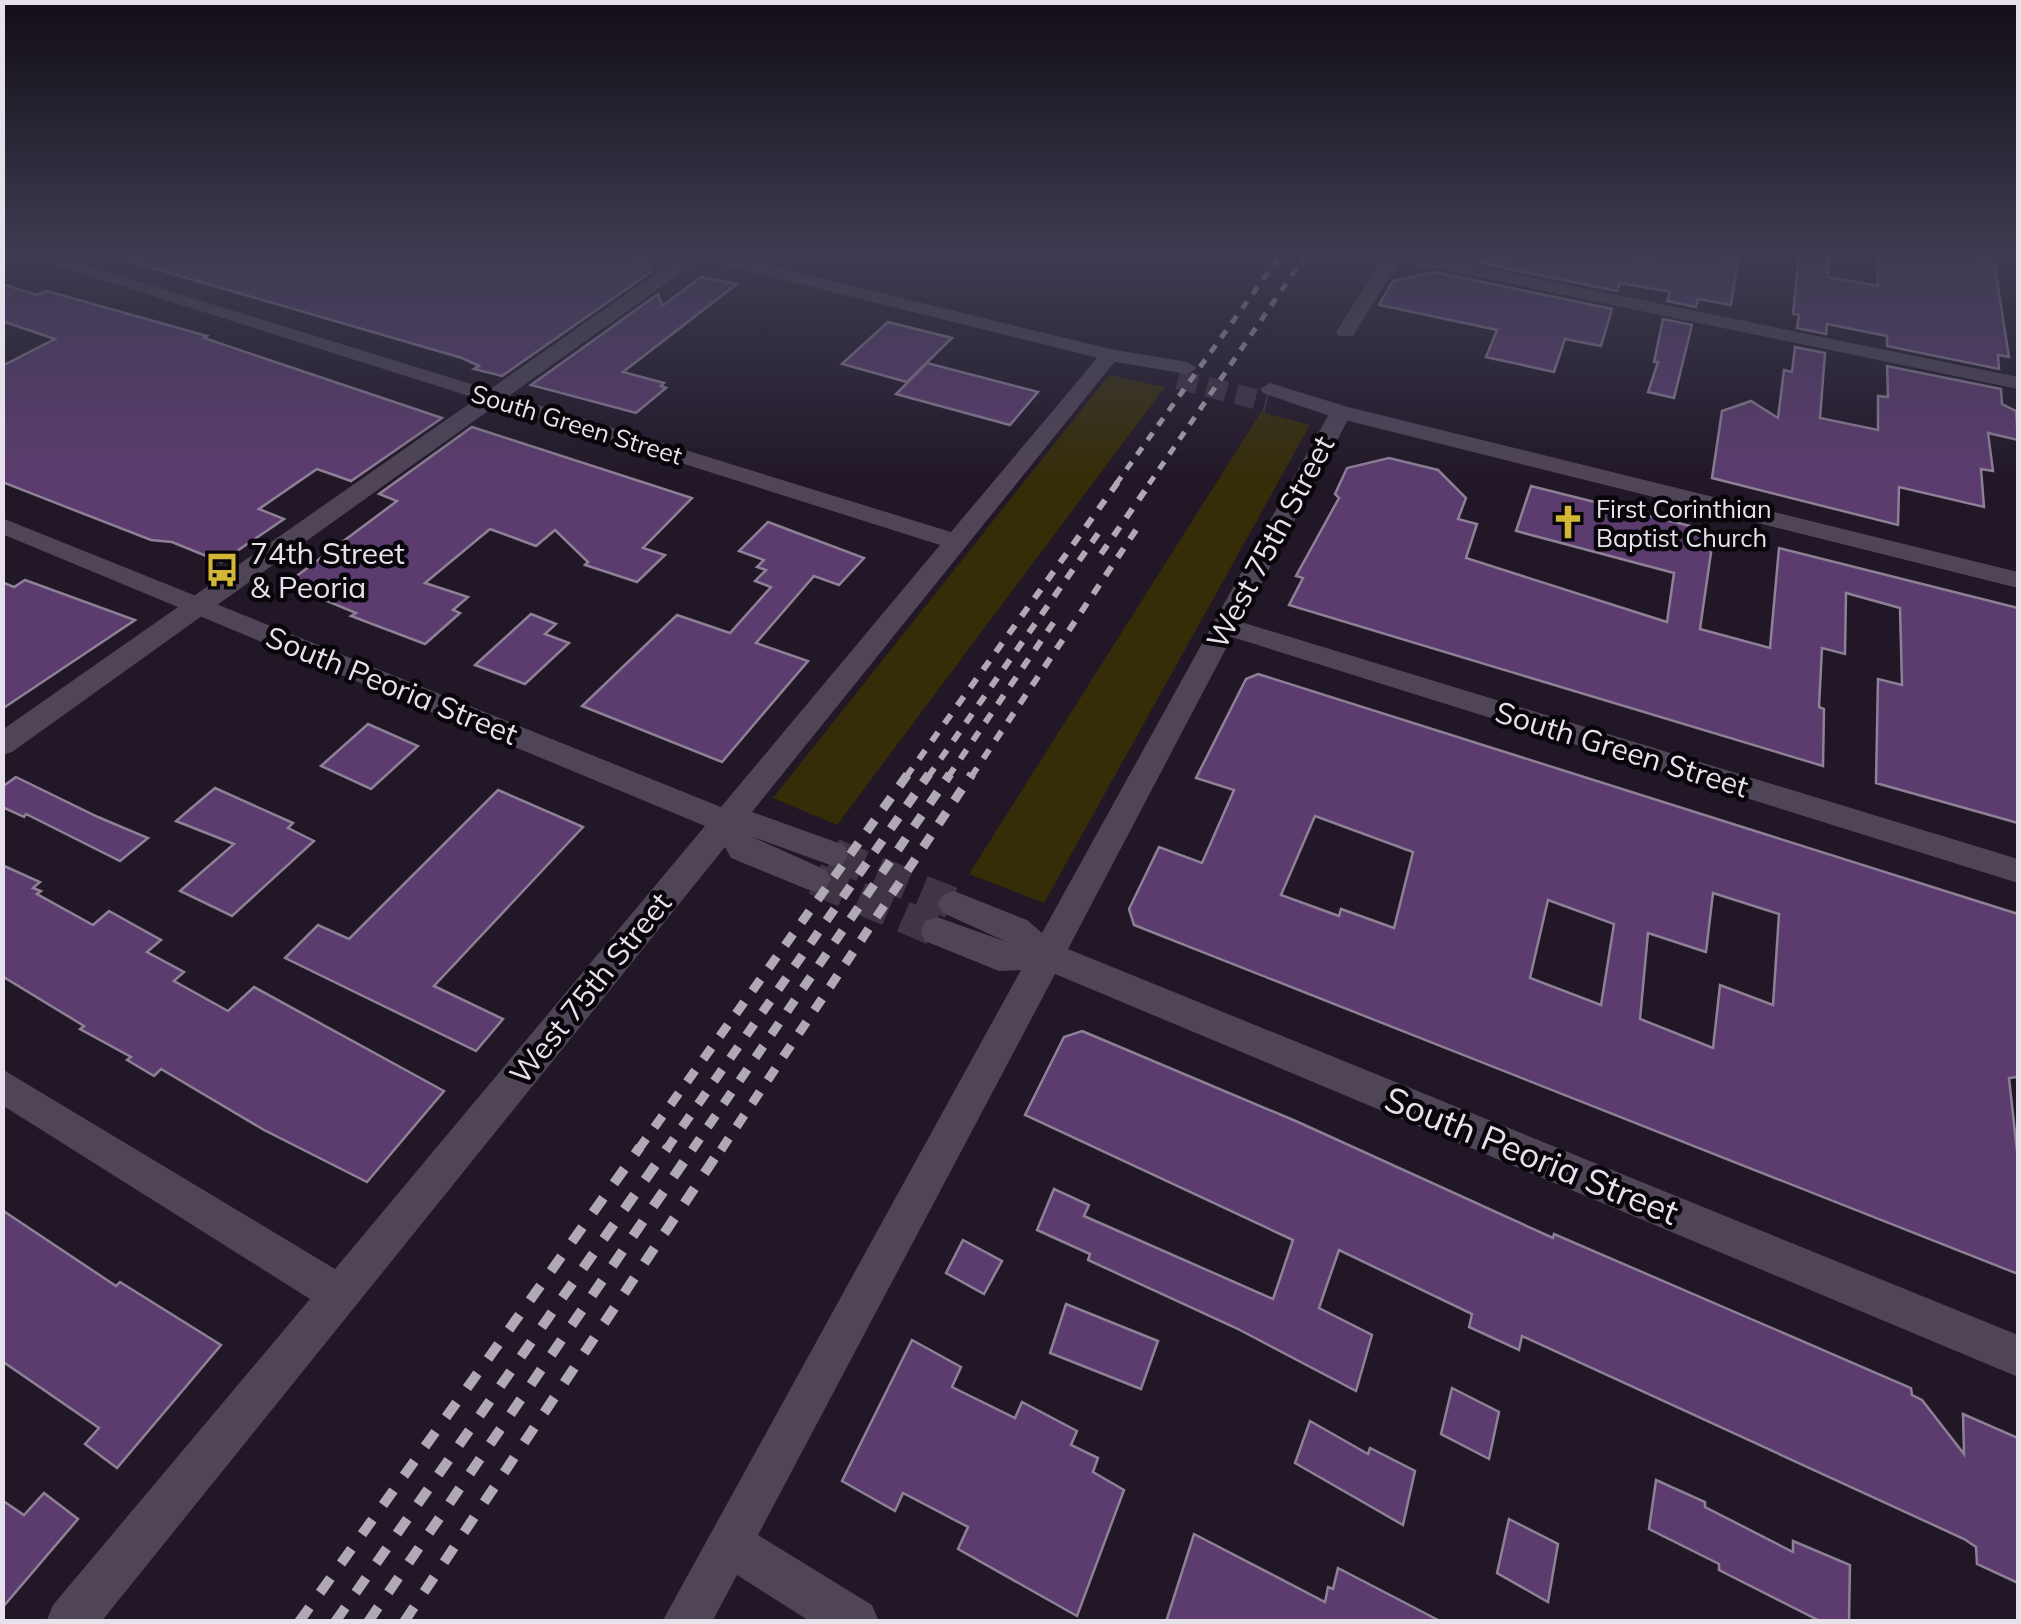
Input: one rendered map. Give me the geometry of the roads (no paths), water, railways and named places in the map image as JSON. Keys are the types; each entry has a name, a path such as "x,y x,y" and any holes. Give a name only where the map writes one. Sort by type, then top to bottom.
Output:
{"street":[{"name":"South Green Street","path":"271,329 956,542"},
{"path":"2,745 590,329"},
{"path":"1004,329 1110,355 1134,368 1183,374"},
{"path":"1756,329 2018,383"},
{"name":"West 75th Street","path":"70,1622 1110,355"},
{"path":"1269,396 2018,580"},
{"name":"West 75th Street","path":"686,1622 1341,412"},
{"name":"South Peoria Street","path":"2,525 726,822 742,849 824,866"},
{"name":"South Green Street","path":"1225,626 2018,871"},
{"name":"South Peoria Street","path":"945,918 999,957 1046,955 2018,1356"},
{"path":"2,1085 339,1294"},
{"path":"728,1543 855,1622"}],"tunnel":[{"path":"1178,379 1267,402"},
{"path":"833,854 954,904"},
{"path":"815,879 937,931"}],"railway":[{"path":"1116,484 1228,329"},
{"path":"1149,484 1255,329"},
{"path":"906,777 1118,482"},
{"path":"1101,554 1151,482"},
{"path":"971,777 1142,521"},
{"path":"928,777 1102,528"},
{"path":"948,777 1058,616"},
{"path":"638,1150 908,774"},
{"path":"666,1150 929,774"},
{"path":"692,1150 950,774"},
{"path":"721,1150 972,774"},
{"path":"299,1622 640,1147"},
{"path":"335,1622 668,1147"},
{"path":"368,1622 694,1147"},
{"path":"404,1622 722,1147"}],"place":[{"name":"First Corinthian Baptist Church","path":"1568,522"},
{"name":"74th Street & Peoria","path":"222,570"}]}
